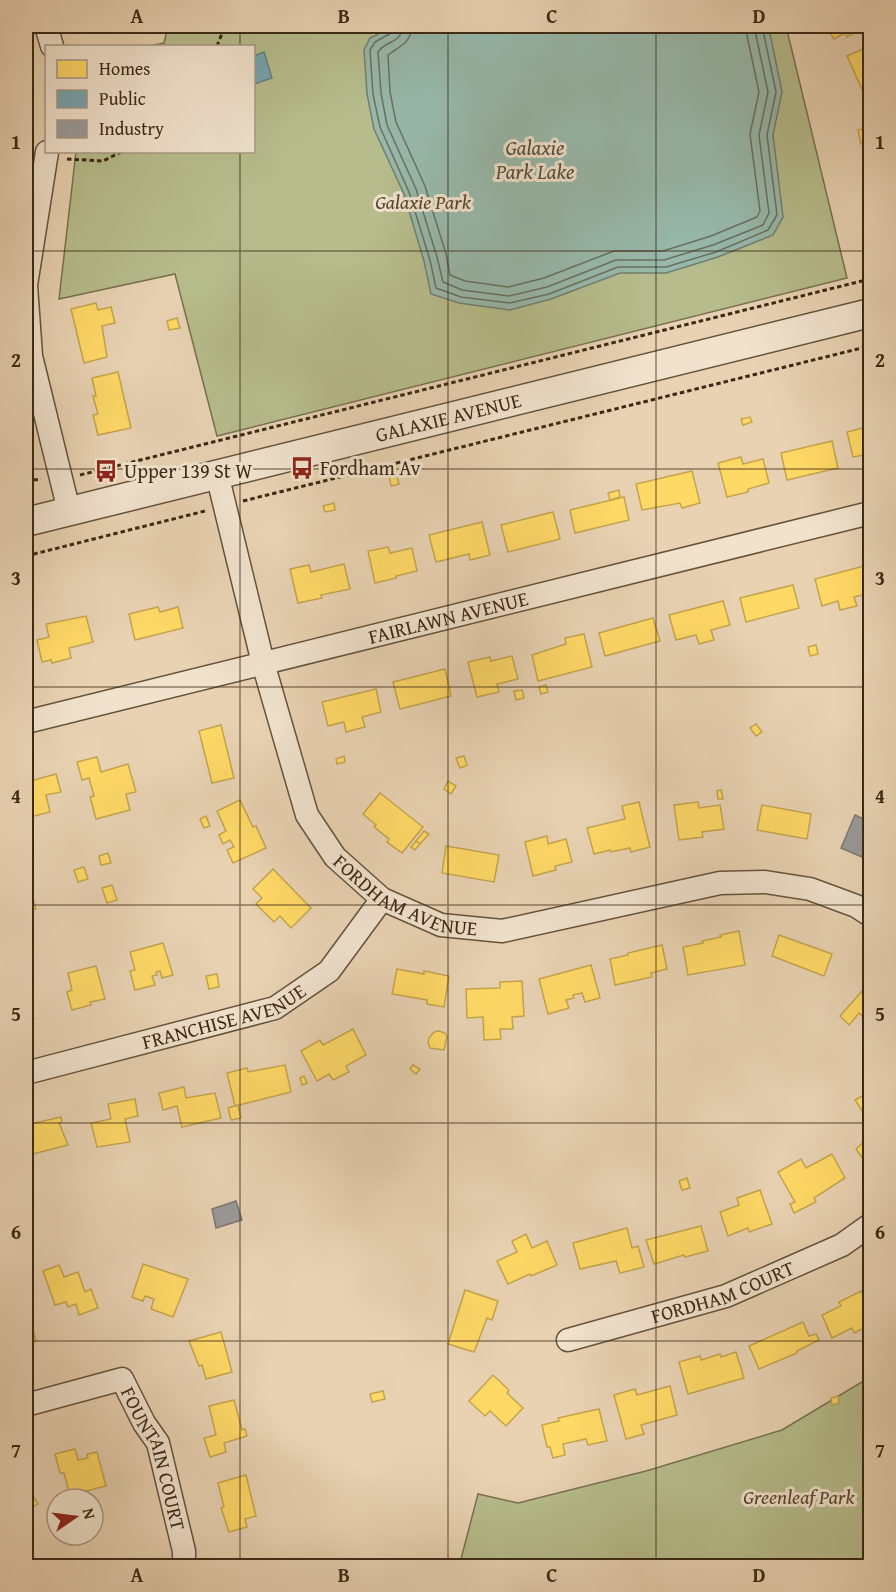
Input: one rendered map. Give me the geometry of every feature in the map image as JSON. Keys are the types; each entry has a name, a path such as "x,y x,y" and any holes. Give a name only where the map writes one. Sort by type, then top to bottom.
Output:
{"street":[{"path":"46,26 52,45"},
{"path":"56,155 26,285 31,356 69,511"},
{"name":"GALAXIE AVENUE","path":"26,522 870,313"},
{"name":"FORDHAM AVENUE","path":"217,474 263,663 307,815 335,857 382,898 441,924 502,931 720,883 765,882 810,889 856,906 870,915"},
{"name":"FAIRLAWN AVENUE","path":"26,722 870,513"},
{"name":"FRANCHISE AVENUE","path":"26,1073 275,1008 329,971 382,898"},
{"name":"FORDHAM COURT","path":"568,1340 726,1296 842,1245 870,1226"},
{"name":"FOUNTAIN COURT","path":"26,1405 122,1379 144,1424 158,1443 184,1551 184,1566"}],"path":[{"path":"217,45 225,26"},
{"path":"56,155 103,160 119,153"},
{"path":"26,481 81,475 870,279"},
{"path":"26,556 870,346"}],"green space":[{"name":"Galaxie Park","path":"168,26 786,26 847,278 217,436 175,274 59,299 76,153 255,153 255,45 154,45 164,43"},
{"name":"Greenleaf Park","path":"870,1377 870,1566 448,1566 461,1559 478,1494 518,1503 646,1471 782,1430"}],"water":[{"name":"Galaxie Park Lake","path":"394,26 767,26 782,92 773,135 783,217 773,235 718,257 666,273 620,273 551,299 510,310 459,303 431,294 424,261 404,194 374,129 367,94 364,50 370,38"}],"building: Homes":[{"path":"826,26 865,26 847,37 845,33 834,39"},
{"path":"870,46 870,93 865,96 847,56"},
{"path":"870,121 870,151 869,143 861,144 858,130 865,129 864,123"},
{"path":"96,303 98,310 111,307 115,323 102,326 107,357 84,363 71,309"},
{"path":"177,318 180,328 169,330 167,321"},
{"path":"118,372 131,428 98,435 93,415 98,414 93,396 96,396 92,378"},
{"path":"750,417 752,422 743,425 741,419"},
{"path":"870,426 870,454 853,457 847,432"},
{"path":"832,441 838,468 787,480 781,453"},
{"path":"741,457 743,464 763,459 769,483 748,489 748,492 727,497 718,463"},
{"path":"692,471 700,503 682,508 680,503 642,510 636,484"},
{"path":"396,473 399,484 391,486 389,475"},
{"path":"619,490 620,497 610,500 608,493"},
{"path":"624,497 629,520 575,533 570,510"},
{"path":"334,503 335,510 325,512 323,506"},
{"path":"553,512 560,539 508,552 501,525"},
{"path":"482,522 490,555 470,560 469,554 436,562 429,535"},
{"path":"388,547 390,553 412,548 417,571 375,583 368,551"},
{"path":"344,564 350,589 298,603 290,569 309,565 311,572"},
{"path":"864,566 870,593 854,597 857,606 840,610 838,601 822,606 815,579"},
{"path":"793,585 799,608 746,622 740,598"},
{"path":"723,601 730,625 711,630 714,640 699,644 696,635 676,640 669,615"},
{"path":"158,607 160,612 178,607 183,628 135,640 129,614"},
{"path":"86,616 93,642 69,648 71,658 52,663 51,660 42,662 37,640 49,637 46,624"},
{"path":"653,618 660,641 605,656 599,633"},
{"path":"584,634 592,667 538,681 532,655 566,644 565,638"},
{"path":"816,645 818,654 810,656 808,647"},
{"path":"512,656 518,679 497,684 499,692 477,697 468,662 490,657 491,661"},
{"path":"445,669 451,696 400,709 393,682"},
{"path":"546,685 548,692 541,694 539,687"},
{"path":"376,689 381,712 362,717 365,727 346,732 344,722 328,726 322,702"},
{"path":"522,690 524,698 516,700 514,691"},
{"path":"756,724 762,732 756,736 750,728"},
{"path":"221,725 234,778 212,783 199,731"},
{"path":"344,756 345,762 337,764 336,759"},
{"path":"464,756 467,765 460,768 456,758"},
{"path":"97,757 101,772 128,764 136,792 126,794 130,810 96,819 90,797 94,796 89,778 82,780 77,762"},
{"path":"56,774 61,792 46,795 50,812 26,818 27,782"},
{"path":"448,781 456,786 451,794 444,789"},
{"path":"721,790 723,799 718,799 717,791"},
{"path":"380,793 423,827 402,853 387,842 389,839 363,814"},
{"path":"240,800 266,848 233,863 227,850 234,847 230,840 223,844 219,835 226,831 217,811"},
{"path":"639,802 650,847 631,852 630,848 594,854 587,828 625,819 622,806"},
{"path":"698,802 699,808 720,805 724,829 702,832 703,837 679,840 674,805"},
{"path":"762,805 811,814 807,839 757,830"},
{"path":"206,816 210,826 204,828 200,819"},
{"path":"424,831 429,834 420,844 416,841"},
{"path":"547,836 548,844 566,839 572,862 555,866 556,870 533,876 525,842"},
{"path":"416,841 420,844 415,850 411,847"},
{"path":"446,846 499,855 494,882 442,873"},
{"path":"108,853 111,863 101,865 99,856"},
{"path":"84,867 88,879 78,882 74,870"},
{"path":"273,869 311,908 291,928 280,916 274,922 256,904 262,898 253,889"},
{"path":"112,885 117,900 107,903 102,888"},
{"path":"33,899 36,909 28,911 26,901"},
{"path":"739,931 745,965 688,975 683,947"},
{"path":"779,935 832,954 824,976 772,956"},
{"path":"163,943 173,975 162,978 160,971 156,972 157,975 152,976 155,985 135,990 130,971 135,970 130,952"},
{"path":"662,945 667,969 651,973 652,977 615,985 610,959"},
{"path":"591,965 600,998 585,1002 582,993 573,995 574,998 566,1000 569,1008 548,1014 539,979"},
{"path":"96,966 105,999 90,1002 91,1005 72,1010 67,992 72,990 68,973"},
{"path":"397,969 449,976 444,1007 427,1004 427,1000 392,994"},
{"path":"217,974 219,987 209,989 206,976"},
{"path":"522,981 524,1016 512,1017 513,1029 500,1029 501,1039 484,1040 483,1017 467,1018 466,989 500,988 500,982"},
{"path":"870,982 870,1016 866,1019 859,1013 849,1025 840,1016"},
{"path":"26,1006 30,1006 34,1019 26,1021"},
{"path":"353,1029 366,1055 346,1066 349,1072 333,1080 329,1074 317,1081 301,1051 320,1040 323,1045"},
{"path":"434,1032 445,1033 447,1037 444,1050 430,1048 428,1043"},
{"path":"285,1065 291,1092 235,1106 227,1073 247,1068 248,1072"},
{"path":"413,1065 420,1069 416,1074 410,1069"},
{"path":"304,1076 307,1083 302,1085 300,1078"},
{"path":"184,1087 186,1098 215,1093 221,1118 182,1127 177,1106 163,1110 159,1093"},
{"path":"862,1096 870,1107 863,1112 855,1100"},
{"path":"135,1099 138,1116 125,1119 130,1142 97,1147 91,1123 111,1119 108,1104"},
{"path":"238,1105 241,1118 231,1120 228,1108"},
{"path":"61,1117 62,1122 59,1123 68,1145 29,1155 26,1144 26,1125"},
{"path":"870,1136 870,1169 856,1149"},
{"path":"832,1154 845,1178 814,1198 816,1202 794,1213 790,1204 795,1202 778,1172 801,1159 806,1168"},
{"path":"687,1178 690,1188 682,1190 679,1181"},
{"path":"760,1190 772,1224 749,1232 748,1228 728,1236 720,1212 739,1205 737,1198"},
{"path":"701,1226 708,1251 654,1264 646,1240"},
{"path":"627,1228 632,1248 638,1246 644,1267 620,1273 616,1261 580,1269 573,1243"},
{"path":"526,1234 532,1248 547,1241 557,1265 508,1284 497,1261 517,1252 512,1241"},
{"path":"143,1264 188,1279 173,1317 151,1309 154,1299 145,1296 143,1301 132,1297"},
{"path":"59,1265 64,1277 78,1272 85,1292 91,1289 98,1308 79,1315 76,1304 68,1307 66,1302 55,1305 43,1271"},
{"path":"465,1290 498,1301 492,1320 487,1318 474,1352 448,1344"},
{"path":"861,1291 870,1311 870,1325 854,1333 852,1328 832,1338 822,1315 841,1306 839,1302"},
{"path":"28,1309 36,1341 26,1343 26,1310"},
{"path":"803,1322 809,1336 816,1334 819,1340 797,1353 759,1369 749,1346"},
{"path":"221,1332 232,1372 206,1379 202,1365 199,1366 189,1341"},
{"path":"736,1352 744,1378 688,1394 679,1362 700,1356 701,1360 720,1354 721,1357"},
{"path":"493,1375 523,1408 506,1426 490,1411 485,1416 469,1401"},
{"path":"670,1386 677,1415 641,1425 644,1434 626,1439 614,1395 635,1389 637,1395"},
{"path":"383,1391 385,1399 372,1402 370,1394"},
{"path":"838,1396 839,1403 832,1405 831,1398"},
{"path":"234,1400 242,1430 245,1429 247,1436 224,1443 226,1452 210,1457 204,1438 216,1435 209,1406"},
{"path":"599,1409 607,1441 588,1445 586,1439 563,1444 565,1455 553,1458 550,1447 547,1447 542,1425 559,1421 558,1418"},
{"path":"75,1449 78,1460 88,1458 87,1454 97,1452 106,1486 68,1487 64,1473 60,1473 55,1454"},
{"path":"246,1475 256,1516 245,1519 247,1527 229,1532 221,1508 224,1507 218,1483"},
{"path":"26,1484 38,1504 26,1511"},
{"path":"243,1564 271,1566 243,1566"}],"building: Public":[{"path":"264,52 272,78 255,84 255,56"}],"building: Industry":[{"path":"855,815 870,822 870,855 864,852 862,857 841,848"},
{"path":"236,1201 242,1220 216,1228 212,1209"}],"place":[{"name":"Fordham Av","path":"302,468"},
{"name":"Upper 139 St W","path":"106,471"}]}
